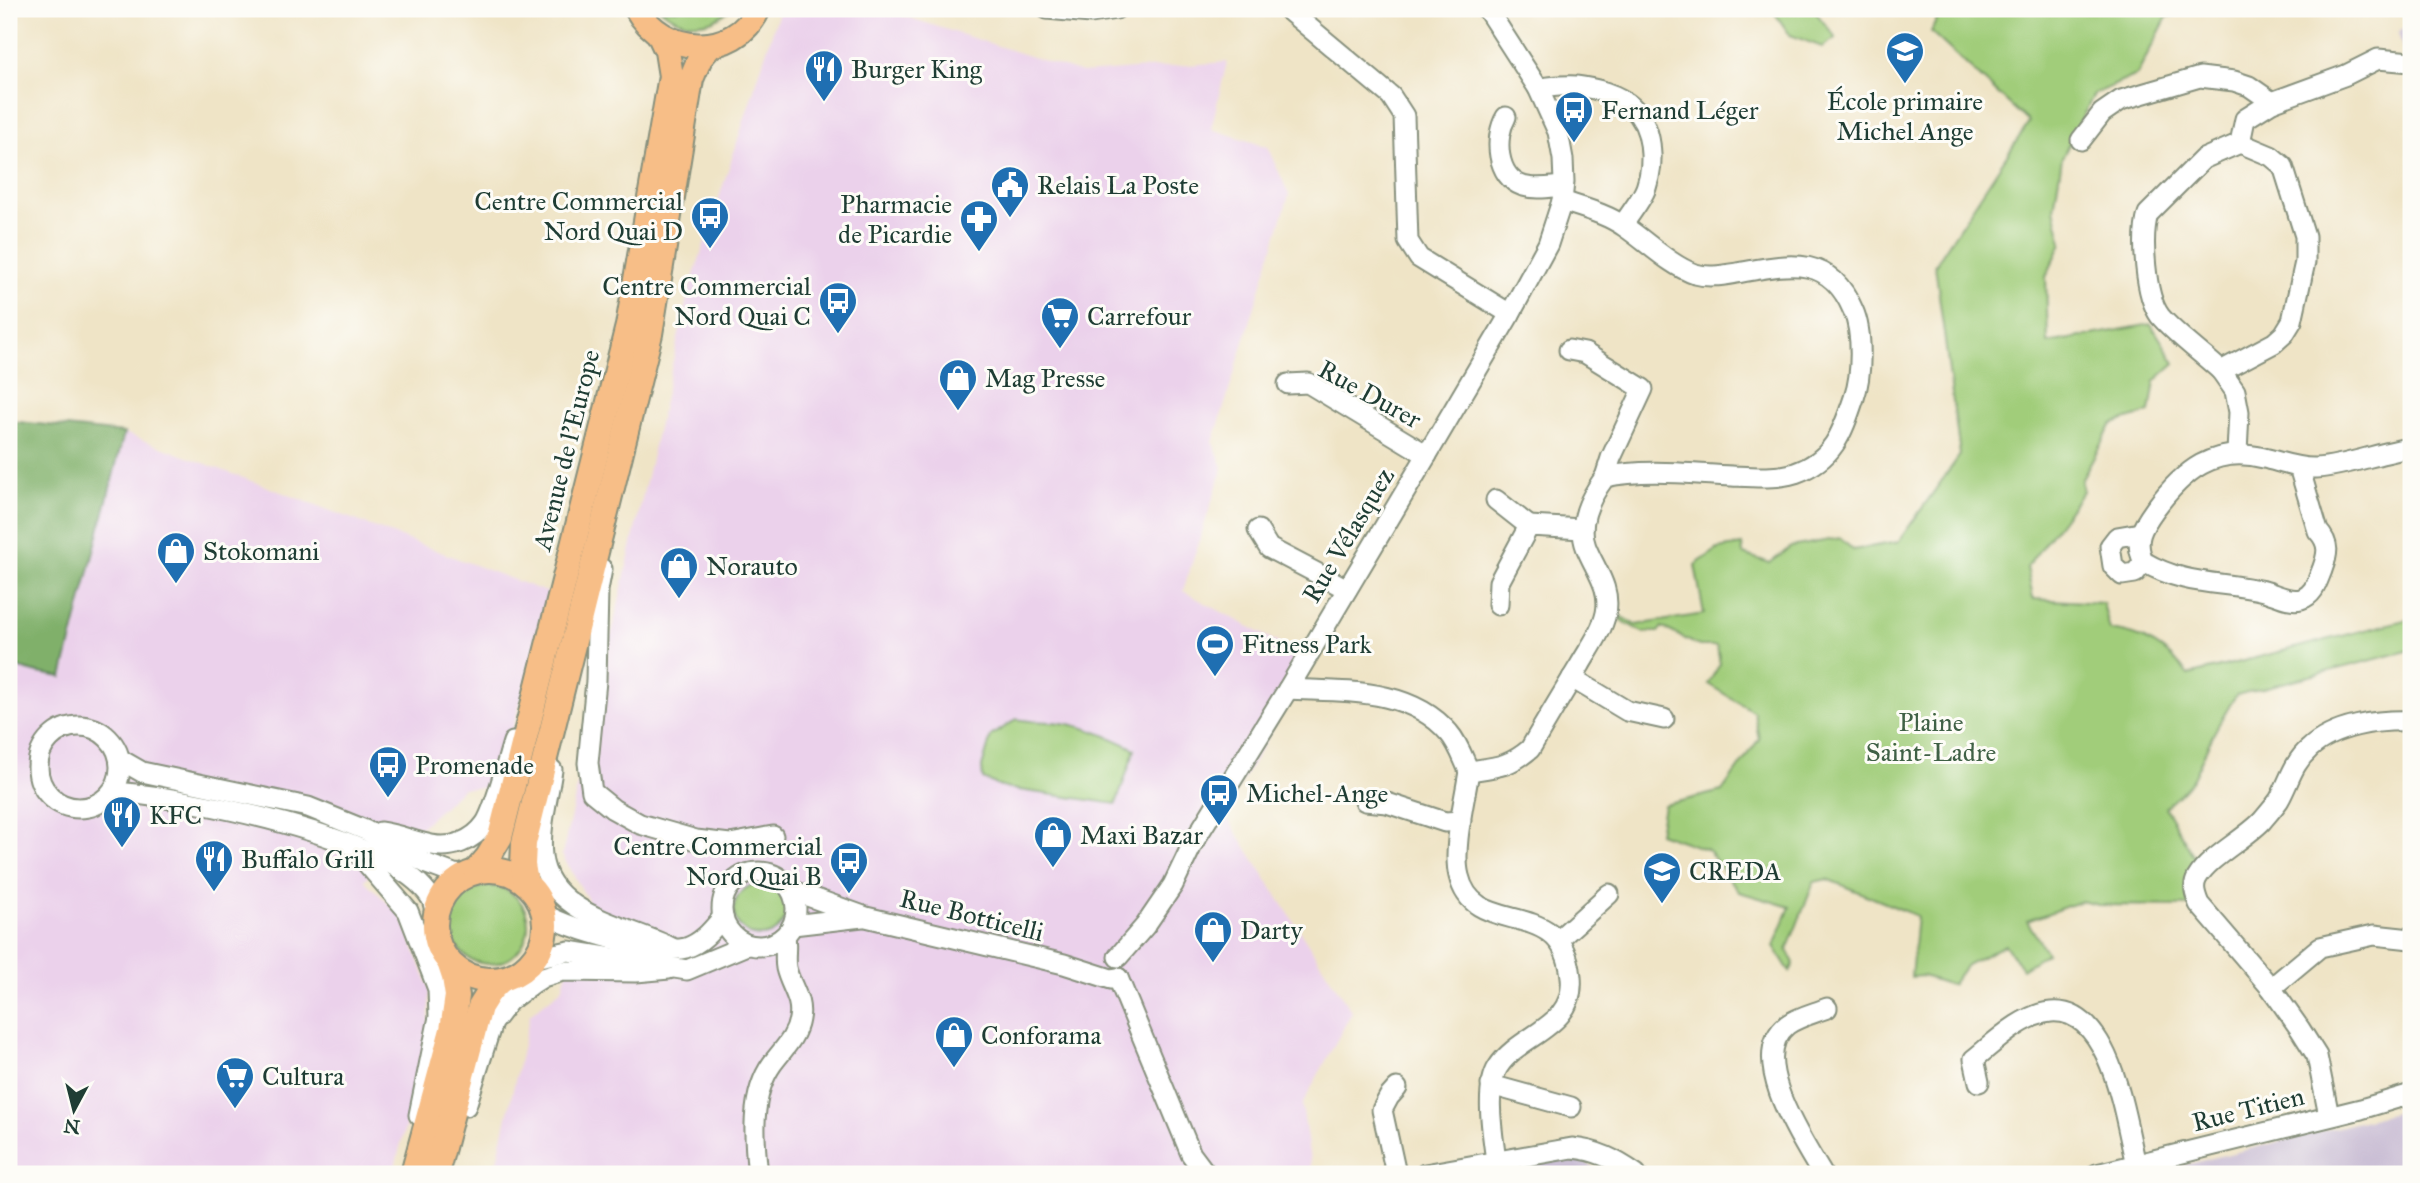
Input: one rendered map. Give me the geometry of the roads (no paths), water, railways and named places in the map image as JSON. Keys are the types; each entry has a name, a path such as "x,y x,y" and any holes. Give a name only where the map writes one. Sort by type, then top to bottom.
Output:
{"main road":[{"path":"637,9 659,34 684,45 711,45 735,35 746,27 758,9"},
{"name":"Avenue de l'Europe","path":"471,873 488,858 500,837 628,326 671,76 667,51 659,34"},
{"name":"Avenue de l'Europe","path":"526,883 524,843 650,334 691,79 700,58 711,45"},
{"path":"414,1174 452,1030 457,996 454,977 438,943 435,928 440,900 449,888 471,873 502,871 526,883 536,894 544,914 545,933 534,958 523,969 502,979 480,1007 436,1174"},
{"path":"449,962 469,976 485,980 502,979"}],"street":[{"path":"1046,9 1091,13 1115,9"},
{"path":"1287,9 1391,96 1404,116 1408,242 1419,258 1510,314"},
{"path":"1488,9 1538,88 1558,132 1564,170 1562,194"},
{"path":"2240,143 2245,119 2272,102 2346,75 2378,59 2411,62"},
{"path":"2081,139 2102,113 2121,100 2200,77 2234,80 2249,86 2272,102"},
{"path":"1538,88 1574,86 1607,93 1632,107 1646,127 1651,146 1651,167 1645,189 1623,225"},
{"path":"1506,117 1501,126 1499,142 1504,169 1522,186 1562,194 1623,225 1696,274 1715,276 1796,264 1819,270 1835,280 1847,296 1857,318 1860,355 1858,388 1845,427 1834,446 1822,459 1791,474 1770,477 1646,472 1605,477"},
{"path":"2221,371 2274,343 2284,334 2292,321 2305,262 2305,236 2283,166 2272,156 2240,143 2203,159 2161,199 2148,214 2145,225 2147,282 2159,314 2221,371 2235,391 2239,412 2237,453"},
{"name":"Rue Vélasquez","path":"1112,967 1173,885 1194,841 1288,689 1510,314 1548,244 1562,194"},
{"path":"1469,771 1516,761 1530,749 1601,629 1607,603 1605,584 1586,545 1583,529 1591,503 1643,389 1585,353 1569,351"},
{"name":"Rue Durer","path":"1288,384 1308,383 1427,455"},
{"path":"2299,467 2318,531 2324,537 2329,553 2313,592 2293,600 2264,591 2185,580 2148,565 2138,543 2140,533 2162,499 2180,478 2217,456 2237,453 2299,467 2316,468 2410,453"},
{"name":"Avenue de l'Europe","path":"609,496 607,540 598,590 596,681 587,763 592,792 613,809 640,824 696,840 730,844 773,836"},
{"path":"1496,500 1529,526 1583,529"},
{"path":"1499,605 1499,582 1529,526"},
{"path":"1258,530 1269,548 1347,589"},
{"path":"2140,533 2117,537 2110,546 2113,566 2122,575 2135,573 2148,565"},
{"path":"365,830 394,833 433,845 452,846 468,838 485,824 550,640"},
{"path":"1572,678 1627,711 1664,719"},
{"path":"1288,689 1398,699 1418,707 1437,720 1451,734 1469,771 1457,854 1459,876 1466,893 1479,908 1542,927 1559,939 1568,960 1570,997 1550,1026 1509,1054 1497,1068 1491,1085 1496,1161"},
{"path":"559,699 558,731 543,828 542,857 547,875 572,905 672,948"},
{"path":"2329,1116 2317,1056 2271,988 2199,904 2194,891 2196,879 2260,822 2279,799 2292,771 2309,748 2340,730 2392,720 2411,721"},
{"path":"85,726 104,733 117,748 121,760 121,771 113,792 96,805 85,808 62,805 44,789 39,777 40,753 45,743 62,729 85,726"},
{"path":"121,760 142,772 308,807 365,830 427,864 454,874 471,873"},
{"path":"113,792 140,793 250,814 301,827 394,865 419,884 432,900 436,914"},
{"path":"1365,801 1387,803 1445,822 1461,821"},
{"path":"353,847 408,911 438,989 439,1017 419,1108 420,1147"},
{"path":"758,1174 755,1125 759,1094 766,1074 796,1032 800,1018 798,996 786,968 789,930 796,907 791,890 782,880 764,872 745,875 729,887 724,898 723,917 731,934 754,945 786,968"},
{"name":"Rue Botticelli","path":"791,890 866,917 1064,964 1112,967"},
{"path":"1559,939 1609,894"},
{"path":"544,914 586,932 672,948 696,944 704,939 723,917"},
{"name":"Rue Botticelli","path":"789,930 866,917"},
{"path":"447,1174 492,1023 509,1001 543,977 563,971 636,972 694,969 754,945 769,945 789,930"},
{"path":"2271,988 2320,947 2374,935 2411,939"},
{"path":"534,958 569,951 670,969"},
{"path":"1112,967 1200,1171"},
{"path":"1822,1174 1780,1098 1773,1068 1775,1041 1787,1025 1827,1007"},
{"path":"1979,1082 1974,1059 2027,1020 2049,1012 2064,1012 2076,1017 2091,1030 2101,1044 2113,1069 2136,1164"},
{"path":"1491,1085 1571,1107"},
{"path":"1396,1174 1382,1110 1397,1088"},
{"name":"Rue Titien","path":"2097,1174 2411,1094"},
{"path":"1425,1174 1551,1151 1581,1149 1615,1160 1636,1174"}],"place":[{"name":"École primaire Michel Ange","path":"1905,85"},
{"name":"Burger King","path":"824,103"},
{"name":"Fernand Léger","path":"1574,144"},
{"name":"Relais La Poste","path":"1010,219"},
{"name":"Centre Commercial Nord Quai D","path":"710,250"},
{"name":"Pharmacie de Picardie","path":"979,253"},
{"name":"Centre Commercial Nord Quai C","path":"838,335"},
{"name":"Carrefour","path":"1060,350"},
{"name":"Mag Presse","path":"958,412"},
{"name":"Stokomani","path":"176,585"},
{"name":"Norauto","path":"679,600"},
{"name":"Fitness Park","path":"1215,678"},
{"name":"Promenade","path":"388,799"},
{"name":"Michel-Ange","path":"1219,827"},
{"name":"KFC","path":"122,849"},
{"name":"Maxi Bazar","path":"1053,869"},
{"name":"Buffalo Grill","path":"214,893"},
{"name":"Centre Commercial Nord Quai B","path":"849,895"},
{"name":"CREDA","path":"1662,905"},
{"name":"Darty","path":"1213,964"},
{"name":"Conforama","path":"954,1069"},
{"name":"Cultura","path":"235,1110"}],"park label":[{"name":"Plaine Saint-Ladre","path":"1931,737"}]}
